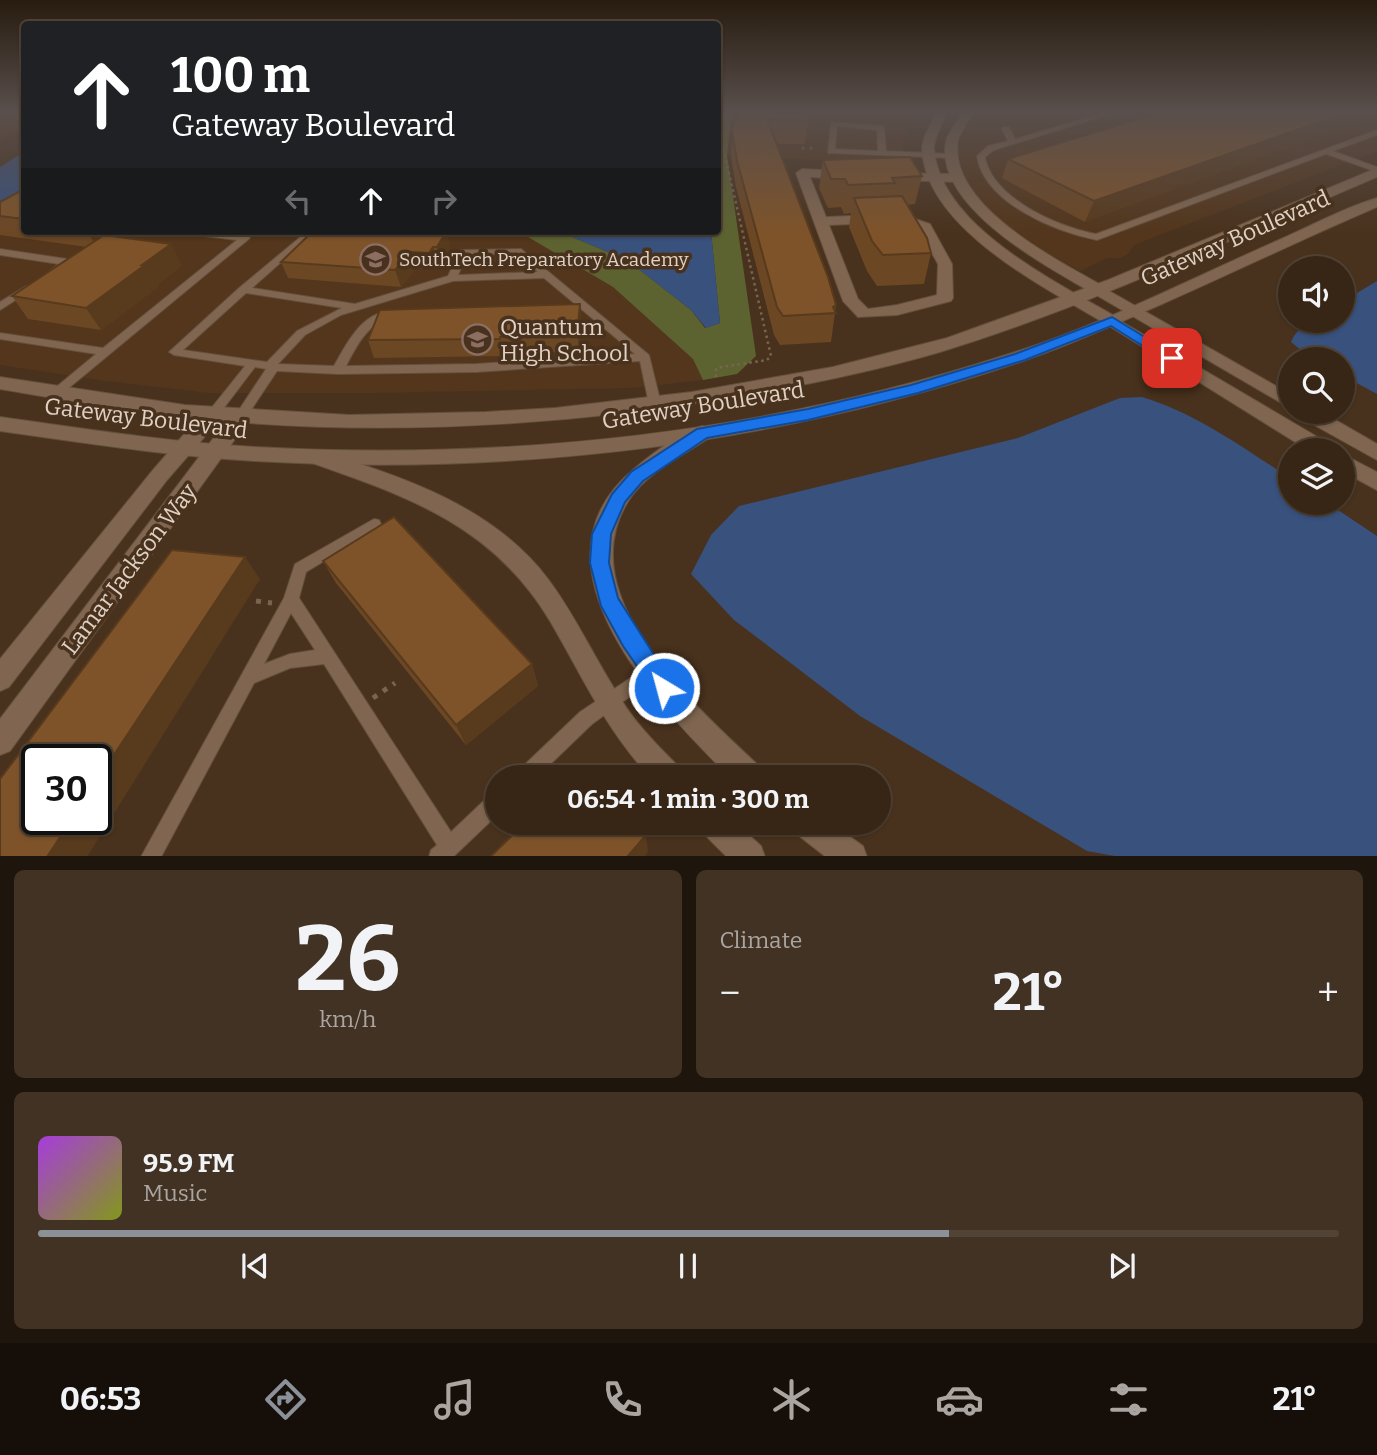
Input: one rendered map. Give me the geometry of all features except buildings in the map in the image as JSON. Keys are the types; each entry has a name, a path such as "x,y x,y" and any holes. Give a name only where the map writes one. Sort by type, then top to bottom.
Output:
{"street":[{"path":"951,153 958,178 980,209 1010,234 1097,289 1278,395"},
{"path":"926,155 933,177 951,206 978,233 1022,265 1304,438"},
{"name":"Gateway Boulevard","path":"0,383 213,414 331,420 433,420 545,415 655,404 814,378 886,361 1008,324 1377,171"},
{"path":"820,221 901,218 925,227 945,264 945,298 897,310 864,314 851,301 820,221 802,173 856,175"},
{"path":"883,176 958,178"},
{"name":"Gateway Boulevard","path":"0,424 183,450 319,457 504,454 595,447 702,433 808,414 913,390 1020,357 1112,321 1377,202"},
{"name":"Lamar Jackson Way","path":"0,679 213,414"},
{"name":"Lamar Jackson Way","path":"5,728 241,415"},
{"path":"1327,424 1377,453"},
{"path":"702,433 637,477 618,498 601,534 599,563 608,600 652,672 690,719 738,765"},
{"path":"319,457 433,500 455,511 495,539 537,581 576,641 608,701 659,765"},
{"path":"1355,469 1377,482"},
{"path":"727,835 750,856"},
{"path":"822,835 852,856"}],"lane":[{"path":"882,153 951,156"},
{"path":"985,153 981,156 982,166 997,189 1067,230 1097,237 1325,153"},
{"path":"1330,153 1377,171"},
{"path":"55,393 245,238 220,235"},
{"path":"304,237 174,352 272,366 338,370 477,369 645,357"},
{"path":"452,278 463,252 518,251 645,357 655,404"},
{"path":"0,253 67,262 45,277"},
{"path":"241,415 272,366 300,333 355,307 452,278 547,275"},
{"path":"0,307 33,284"},
{"path":"243,290 355,307"},
{"path":"567,305 580,305"},
{"path":"338,370 358,333 368,322 386,314 406,310"},
{"path":"0,336 104,352"},
{"path":"213,414 253,363"},
{"path":"150,856 247,678 300,568 374,524"},
{"path":"284,601 329,656 443,851 485,813"},
{"path":"247,678 290,661 329,656"},
{"path":"537,765 608,701 652,672"}],"path":[{"path":"717,380 716,369 767,360 771,355 726,153"},
{"path":"744,242 756,241"},
{"path":"256,601 284,601"},
{"path":"375,696 395,683"}],"shaded area":[{"path":"721,153 904,153 908,165 721,155"},
{"path":"1372,153 1134,245 1128,254 1120,258 1107,258 1080,271 1046,252 993,213 965,176 958,154"},
{"path":"0,216 21,229 21,235 526,235 613,287 693,359 703,380 631,388 210,393 0,365"}],"green space":[{"path":"721,153 727,153 756,356 737,374 703,380 693,359 613,287 525,235 568,235 627,260 691,310 705,328 720,323 711,235 721,235"}],"water":[{"path":"21,154 21,192 0,203 0,167"},
{"path":"568,235 711,235 720,323 706,328 691,310 627,260"},
{"path":"1377,281 1377,394 1355,382 1355,347 1297,347 1291,342 1296,333 1355,333 1355,294"},
{"path":"1142,397 1200,422 1278,470 1278,515 1346,515 1377,536 1377,856 1114,856 1087,851 860,716 734,620 691,574 711,535 739,506 1018,438 1120,398"}],"place":[{"name":"SouthTech Preparatory Academy","path":"376,259"},
{"name":"Quantum High School","path":"477,340"}],"route":[{"path":"664,688 630,639 608,600 599,563 601,534 618,498 637,477 671,453 702,433 808,414 913,390 1020,357 1112,321 1172,358"}]}
